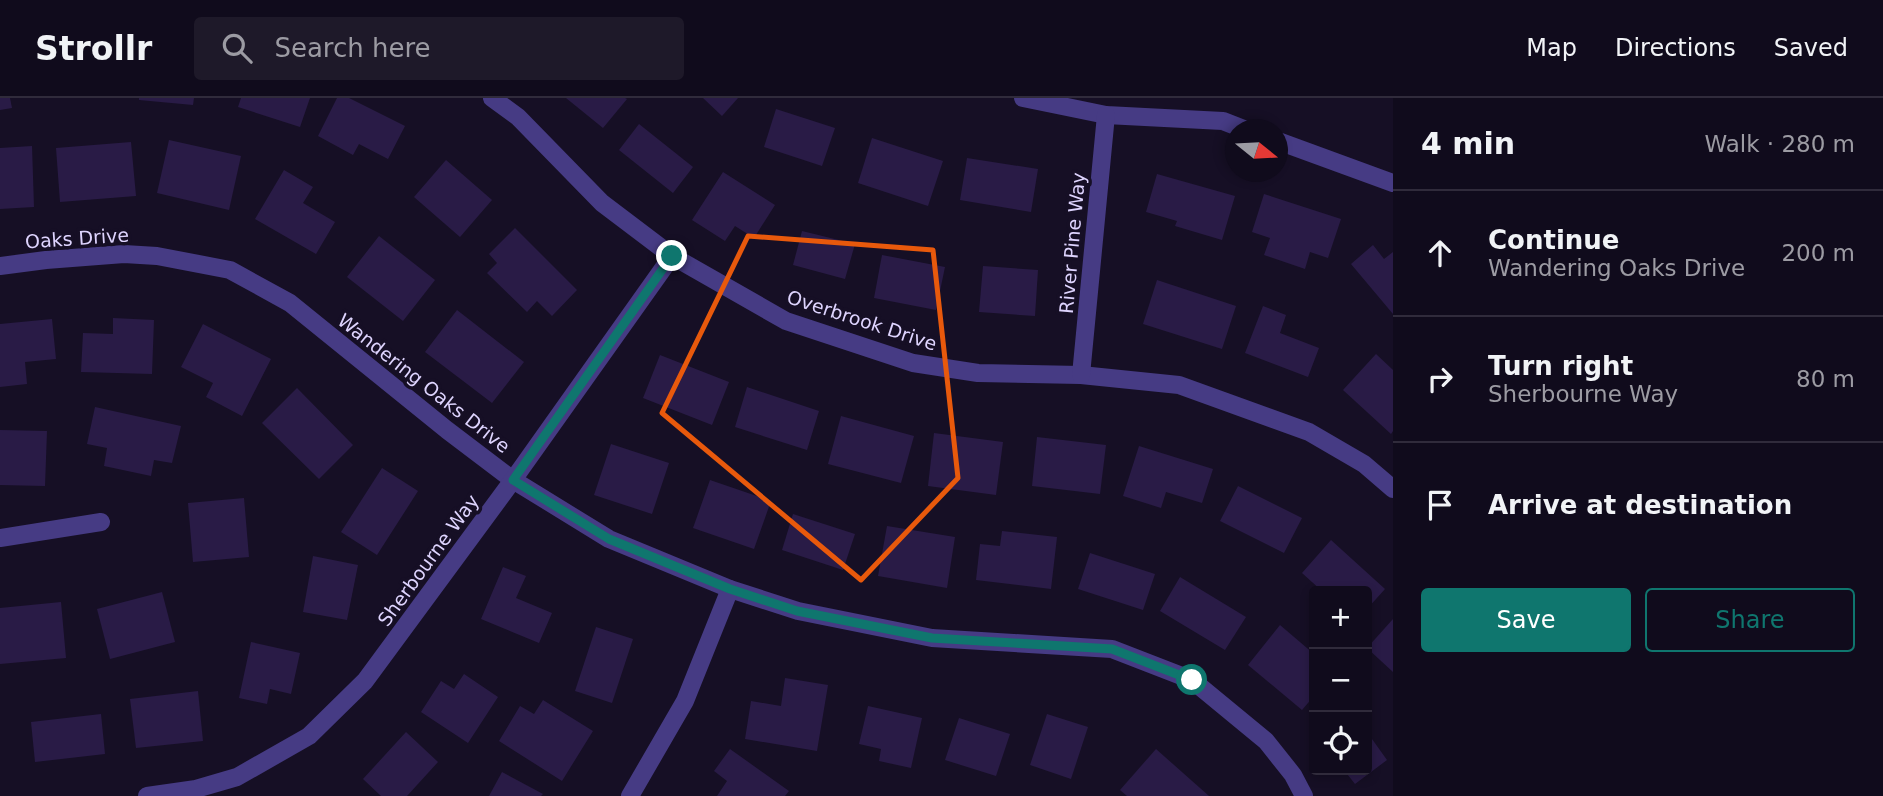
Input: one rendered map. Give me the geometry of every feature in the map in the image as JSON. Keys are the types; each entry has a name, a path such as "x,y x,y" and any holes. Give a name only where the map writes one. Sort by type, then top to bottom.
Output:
{"street":[{"name":"Overbrook Drive","path":"492,98 518,117 602,203 672,256 786,321 914,363 978,373 1081,375 1179,385 1309,432 1364,464 1393,489"},
{"path":"1023,98 1106,115 1225,122"},
{"name":"River Pine Way","path":"1081,375 1106,115"},
{"path":"1288,145 1393,183"},
{"name":"Oaks Drive","path":"0,266 124,254 157,256"},
{"name":"Wandering Oaks Drive","path":"157,256 230,271 290,303 513,480 609,539 730,589 797,611 932,638 1112,649 1192,680 1266,741 1293,775 1304,796"},
{"name":"Sherbourne Way","path":"147,796 196,789 237,777 309,736 365,681 513,480 672,256"},
{"path":"0,538 101,523"},
{"path":"630,796 685,701 730,589"}],"highlighted area":[{"path":"748,236 933,250 958,478 861,580 662,413"}],"building":[{"path":"0,98 10,98 12,108 0,110"},
{"path":"139,98 194,98 193,105"},
{"path":"241,98 310,98 300,127 238,107"},
{"path":"337,98 349,98 405,126 388,159 359,144 353,155 318,136"},
{"path":"566,98 625,98 627,99 603,128"},
{"path":"703,98 738,98 722,116"},
{"path":"776,109 835,128 822,166 764,147"},
{"path":"639,124 693,167 673,193 619,150"},
{"path":"872,138 943,161 928,206 858,183"},
{"path":"169,140 241,156 229,210 157,193"},
{"path":"131,142 136,196 60,202 56,148"},
{"path":"32,146 34,207 0,209 0,148"},
{"path":"967,158 1038,169 1031,212 960,200"},
{"path":"446,160 492,200 460,237 414,197"},
{"path":"284,170 313,187 303,203 335,222 316,254 255,219"},
{"path":"723,172 775,205 754,238 735,226 725,241 692,220"},
{"path":"1157,174 1235,196 1222,240 1175,226 1177,221 1146,212"},
{"path":"1264,194 1341,219 1328,258 1310,252 1305,269 1264,255 1270,238 1252,232"},
{"path":"515,228 577,290 552,316 537,301 527,312 487,273 497,263 489,254"},
{"path":"802,231 855,244 845,279 793,265"},
{"path":"379,236 435,280 403,321 347,277"},
{"path":"1373,245 1384,259 1393,252 1393,314 1351,264"},
{"path":"882,255 945,267 936,310 874,298"},
{"path":"983,266 1038,270 1035,316 979,312"},
{"path":"1157,280 1236,306 1222,349 1143,324"},
{"path":"1263,306 1286,315 1280,333 1319,348 1308,377 1245,353"},
{"path":"457,310 524,362 492,403 425,352"},
{"path":"113,318 154,320 152,374 81,372 83,333 113,334"},
{"path":"52,319 56,359 25,362 27,384 0,387 0,324"},
{"path":"203,324 271,359 242,416 206,397 213,383 181,367"},
{"path":"1376,354 1393,370 1391,434 1343,390"},
{"path":"660,355 729,382 712,425 643,398"},
{"path":"747,387 819,411 807,450 735,427"},
{"path":"297,388 353,445 319,479 262,423"},
{"path":"95,407 181,426 172,463 154,460 151,476 104,466 107,448 87,444"},
{"path":"841,416 914,436 901,483 828,464"},
{"path":"0,430 47,431 45,486 0,485"},
{"path":"934,433 1003,442 996,495 928,486"},
{"path":"1037,437 1106,445 1100,494 1032,486"},
{"path":"611,444 669,463 652,514 594,495"},
{"path":"1139,446 1213,469 1202,503 1166,492 1161,508 1123,496"},
{"path":"382,468 418,491 377,555 341,532"},
{"path":"710,480 771,501 754,549 693,528"},
{"path":"1238,486 1302,518 1284,553 1220,521"},
{"path":"244,498 249,557 193,562 188,503"},
{"path":"793,514 855,534 843,570 782,550"},
{"path":"887,526 955,537 947,588 878,576"},
{"path":"1002,531 1057,537 1051,589 976,580 980,544 1000,546"},
{"path":"1331,540 1385,589 1372,603 1372,586 1316,586 1302,573"},
{"path":"1090,553 1155,574 1143,610 1078,589"},
{"path":"313,556 358,565 347,620 303,612"},
{"path":"503,567 526,576 516,598 552,613 539,643 481,619"},
{"path":"1180,577 1246,617 1225,650 1160,611"},
{"path":"162,592 175,642 110,659 97,609"},
{"path":"61,602 66,658 0,664 0,608"},
{"path":"1393,619 1393,672 1372,653 1372,642"},
{"path":"1280,625 1309,650 1309,702 1302,710 1248,665"},
{"path":"596,627 633,639 612,703 575,691"},
{"path":"251,642 300,653 291,694 270,689 267,704 239,698"},
{"path":"464,674 498,697 468,743 421,712 441,681 454,689"},
{"path":"785,678 828,685 817,751 745,739 751,701 781,706"},
{"path":"198,691 203,741 136,748 130,699"},
{"path":"543,700 593,731 562,781 499,741 520,706 534,714"},
{"path":"868,706 922,718 911,768 879,761 881,749 859,744"},
{"path":"101,714 105,754 35,762 31,722"},
{"path":"1047,714 1088,727 1071,779 1030,765"},
{"path":"959,718 1010,734 996,776 945,760"},
{"path":"406,732 438,762 407,796 381,796 363,779"},
{"path":"1372,739 1387,760 1372,771"},
{"path":"730,749 789,791 785,796 717,796 727,781 714,771"},
{"path":"1156,749 1209,796 1127,796 1120,790"},
{"path":"502,772 543,794 489,796"},
{"path":"1348,775 1367,775 1355,784"}],"route":[{"path":"672,256 513,480 609,539 730,589 797,611 932,638 1112,649 1192,680"}]}
